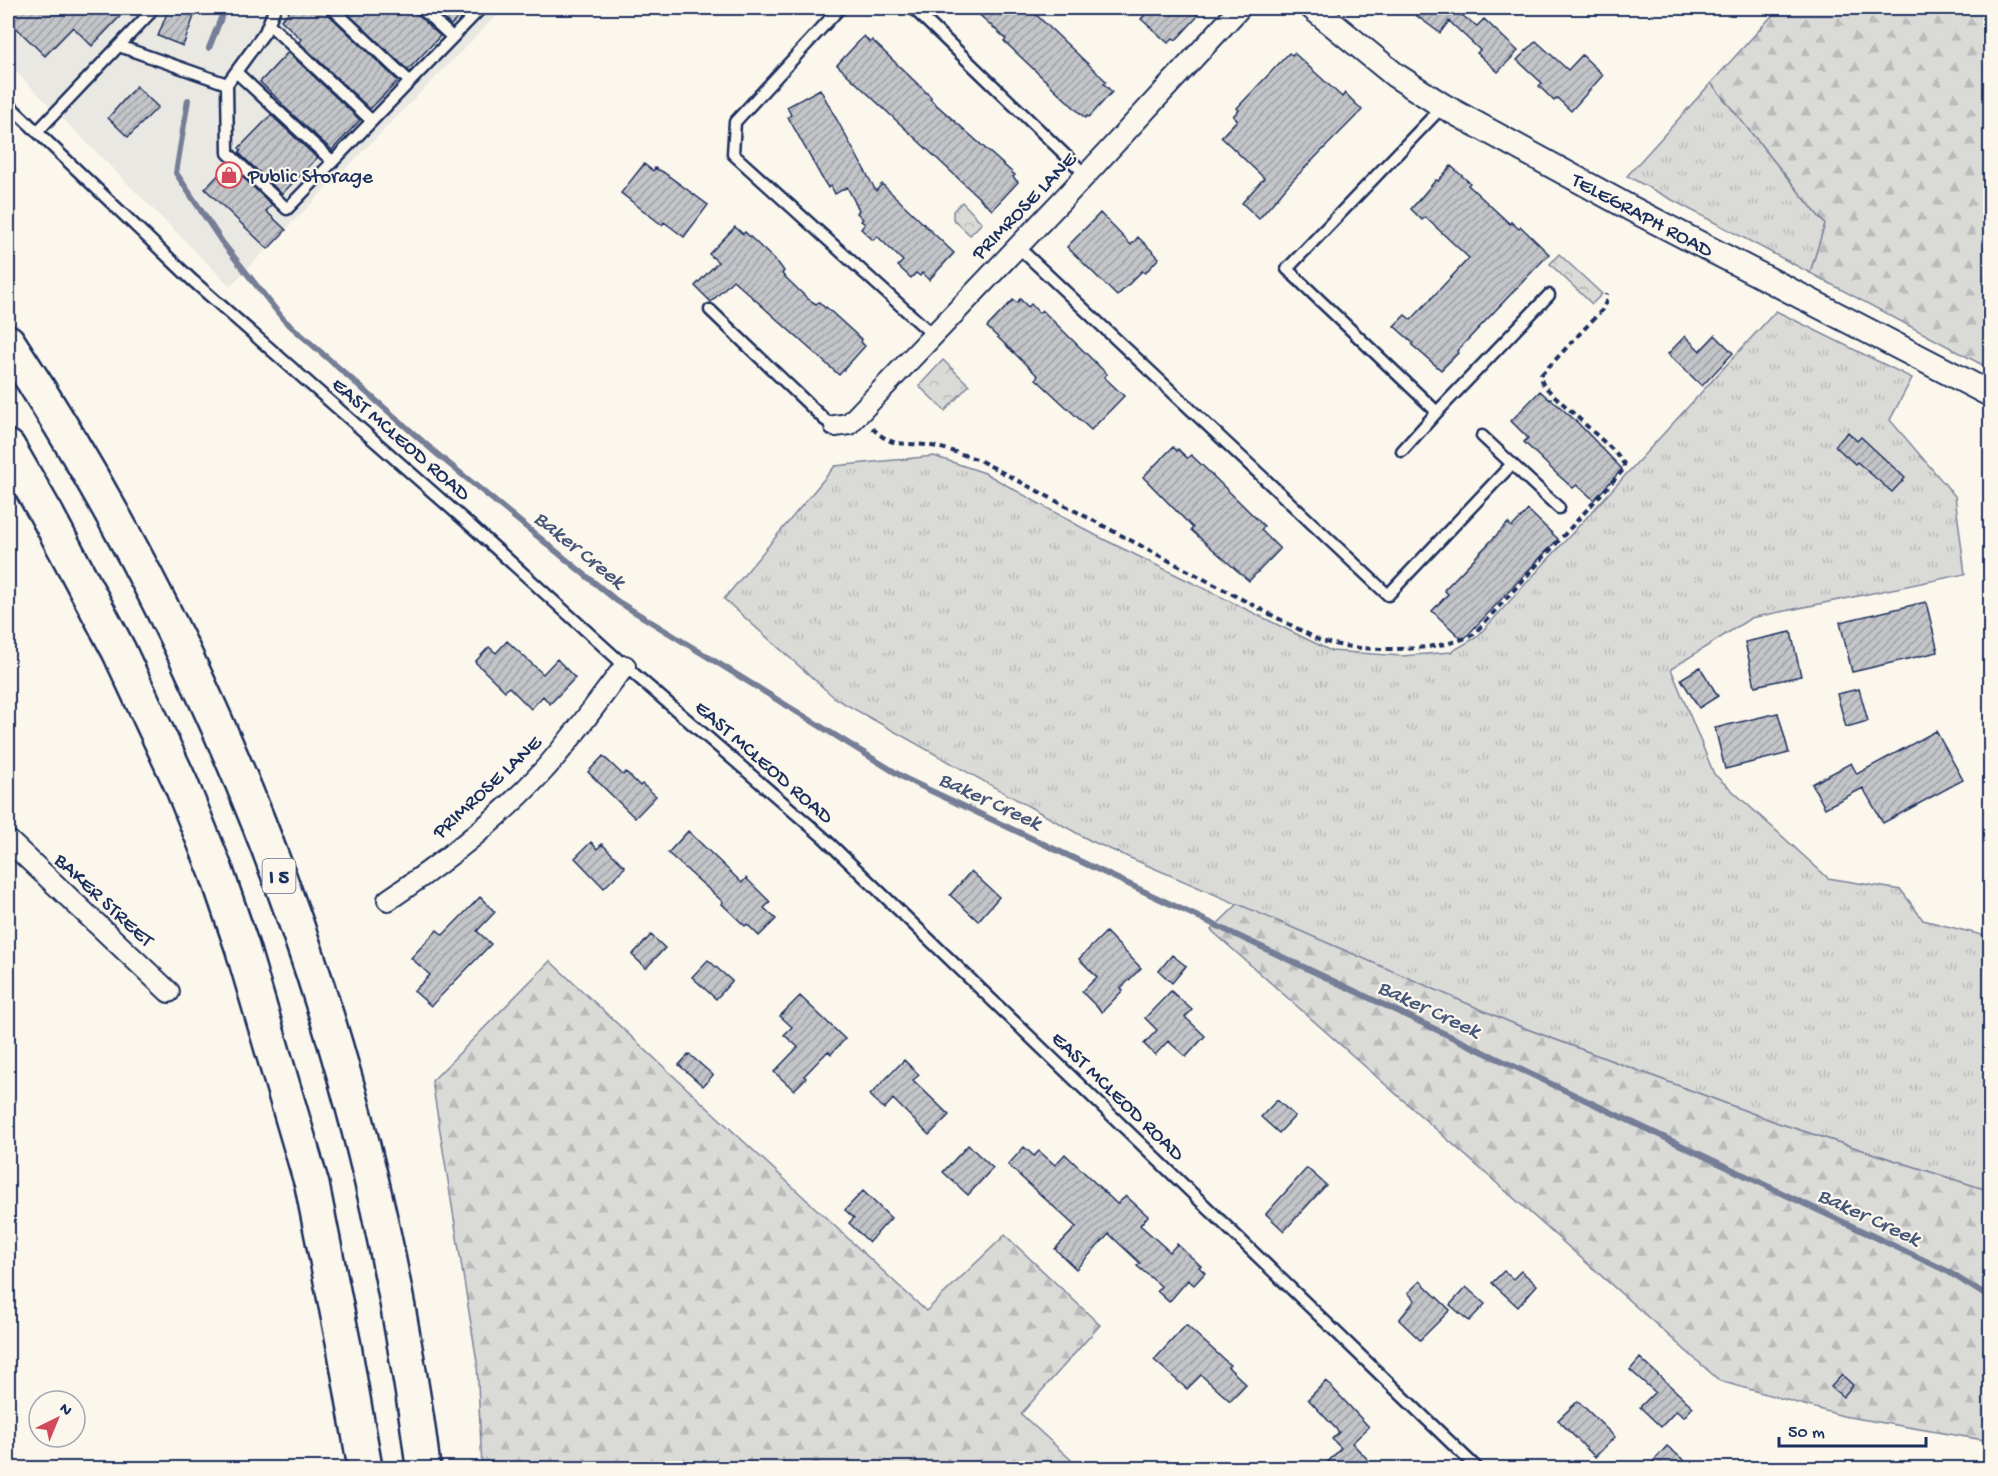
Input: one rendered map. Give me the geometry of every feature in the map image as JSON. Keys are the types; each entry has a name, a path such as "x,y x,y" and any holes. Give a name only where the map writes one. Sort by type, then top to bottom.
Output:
{"highway":[{"name":"I 5","path":"8,342 71,442 168,623 225,745 284,889 332,1032 370,1172 399,1313 423,1468"},
{"path":"8,447 47,514 119,651 177,774 216,871 242,947 312,1185 344,1346 365,1468"}],"street":[{"name":"PRIMROSE LANE","path":"835,426 849,424 1086,175 1240,8"},
{"name":"TELEGRAPH ROAD","path":"1313,8 1395,75 1443,106 1630,208 1990,394"},
{"name":"PRIMROSE LANE","path":"388,900 473,835 543,772 625,666"},
{"name":"BAKER STREET","path":"8,840 169,992"}],"lane":[{"path":"37,132 149,14 151,8"},
{"path":"275,8 266,32 227,84 228,153 287,208 481,8"},
{"path":"332,8 410,81"},
{"path":"421,8 452,37"},
{"path":"840,8 735,122 733,154 933,335"},
{"path":"913,8 1086,175"},
{"path":"269,24 372,121"},
{"path":"119,46 227,84"},
{"path":"236,72 332,162"},
{"name":"EAST MCLEOD ROAD","path":"8,104 192,280 470,525 625,666 823,837 1477,1468"},
{"path":"1437,412 1287,268 1443,106"},
{"path":"1017,246 1388,595 1512,464"},
{"path":"1402,451 1549,295"},
{"path":"710,310 825,420 835,426"},
{"path":"1482,436 1559,508"}],"shaded area":[{"name":"Public Storage","path":"8,8 504,8 230,286 8,64"}],"green space":[{"path":"1779,8 1990,8 1990,369 1810,273 1825,224 1711,83"},
{"path":"1711,83 1825,224 1810,273 1627,176"},
{"path":"962,202 982,223 970,235 953,219 953,211"},
{"path":"1559,254 1602,294 1592,304 1550,264"},
{"path":"1776,311 1912,378 1890,420 1955,496 1965,574 1751,618 1671,669 1714,774 1828,878 1901,890 1923,920 1990,937 1990,1191 1778,1123 1519,1026 1091,841 836,699 724,599 835,466 934,456 985,473 1095,535 1331,651 1402,656 1451,652 1477,637"},
{"path":"943,360 969,385 945,411 919,386"},
{"path":"1238,904 1519,1026 1778,1123 1990,1191 1990,1441 1843,1416 1720,1381 1211,930"},
{"path":"550,961 926,1311 1005,1235 1100,1325 1021,1414 1080,1468 482,1468 477,1362 432,1081"}],"building":[{"path":"8,8 128,8 92,46 73,27 45,56 8,20"},
{"path":"169,8 197,8 183,46 158,36"},
{"path":"293,8 325,8 327,13 398,81 370,109 299,42 301,39 281,20"},
{"path":"342,8 414,8 416,13 440,36 408,70"},
{"path":"431,8 468,8 451,25"},
{"path":"972,8 1029,8 1106,81 1104,84 1112,92 1089,117 1085,118"},
{"path":"1151,8 1190,8 1198,16 1176,40 1173,38 1168,43 1141,19"},
{"path":"1406,8 1459,8 1456,11 1477,26 1484,19 1518,51 1498,72 1477,53 1480,50 1449,21 1440,33"},
{"path":"864,36 870,43 872,40 931,97 930,99 1015,175 1013,177 1018,182 992,210 837,65"},
{"path":"1536,41 1568,70 1582,55 1603,75 1571,111 1557,98 1554,101 1539,86 1542,83 1517,60"},
{"path":"288,52 360,120 332,150 260,82"},
{"path":"1289,53 1292,55 1294,53 1342,97 1345,93 1362,110 1289,184 1259,219 1242,203 1264,178 1221,137 1237,120 1233,116 1239,110 1237,108"},
{"path":"136,86 158,107 128,137 108,118"},
{"path":"820,89 876,191 882,184 954,253 929,280 922,273 920,276 916,273 911,278 898,266 903,261 877,236 873,240 861,229 865,224 857,213 859,210 847,187 835,194 831,186 828,188 822,178 788,117 791,115 787,107"},
{"path":"271,115 317,158 282,194 239,153 241,150 239,148"},
{"path":"229,164 272,205 266,211 286,230 268,249 205,189"},
{"path":"644,164 653,171 655,168 663,172 708,205 684,237 664,222 662,225 621,193"},
{"path":"1451,166 1510,224 1511,222 1519,229 1521,227 1549,254 1441,370 1394,326 1405,315 1411,320 1469,258 1425,217 1422,220 1411,209"},
{"path":"1100,213 1131,245 1138,237 1159,258 1117,296 1067,247"},
{"path":"735,227 743,234 745,232 779,264 784,271 782,274 808,299 826,307 862,340 865,346 839,375 733,280 711,302 695,286 718,262 709,254"},
{"path":"1020,299 1028,307 1031,304 1039,313 1042,310 1107,374 1104,377 1124,396 1091,430 1036,379 1038,376 987,327 1013,300 1017,303"},
{"path":"1715,335 1733,353 1702,386 1668,354 1685,336 1700,351"},
{"path":"1540,391 1577,422 1622,469 1594,500 1577,485 1573,488 1558,475 1524,442 1528,438 1511,421"},
{"path":"1848,432 1857,441 1861,437 1905,478 1892,492 1835,446"},
{"path":"1173,447 1187,458 1191,455 1206,469 1264,526 1261,530 1280,549 1249,581 1191,530 1193,528 1143,477"},
{"path":"1528,510 1558,539 1463,640 1432,611 1448,594 1444,590 1508,523 1512,527"},
{"path":"1926,602 1938,652 1852,672 1840,622"},
{"path":"1791,632 1801,676 1755,686 1745,642"},
{"path":"507,641 543,674 557,659 575,678 550,704 543,696 531,709 509,687 505,691 475,662 489,647 496,653"},
{"path":"1700,667 1718,696 1699,708 1681,679"},
{"path":"1859,689 1868,721 1846,727 1837,694"},
{"path":"1778,713 1789,753 1725,769 1715,728"},
{"path":"1936,731 1963,780 1883,823 1863,788 1825,808 1812,784 1851,763 1857,774"},
{"path":"603,756 623,775 626,772 640,786 642,784 656,796 635,818 588,772"},
{"path":"688,831 742,883 746,878 770,902 764,908 776,919 759,936 747,924 745,926 722,904 723,902 668,853"},
{"path":"591,842 597,849 602,844 625,867 604,888 575,858"},
{"path":"971,871 999,897 978,921 950,895"},
{"path":"480,897 495,912 477,931 491,944 431,1006 414,991 430,975 411,958 437,930 443,935"},
{"path":"1106,932 1141,968 1102,1012 1082,992 1097,977 1079,959"},
{"path":"651,935 665,948 646,968 632,955"},
{"path":"1172,955 1186,966 1172,983 1159,971"},
{"path":"708,960 732,981 716,999 692,977"},
{"path":"1171,991 1192,1010 1185,1017 1205,1036 1186,1057 1168,1041 1155,1055 1144,1044 1157,1030 1145,1018"},
{"path":"800,996 845,1039 831,1054 828,1051 794,1090 774,1072 798,1047 784,1035 792,1027 780,1016"},
{"path":"689,1054 713,1075 703,1086 679,1065"},
{"path":"904,1060 919,1075 913,1080 949,1115 929,1135 893,1099 884,1109 870,1095"},
{"path":"1277,1100 1295,1116 1279,1133 1261,1117"},
{"path":"968,1145 993,1168 968,1195 943,1172"},
{"path":"1024,1147 1034,1156 1039,1151 1055,1165 1065,1154 1117,1204 1126,1196 1148,1216 1140,1225 1170,1252 1177,1244 1201,1266 1199,1267 1205,1273 1194,1285 1188,1280 1169,1302 1157,1291 1161,1286 1137,1266 1140,1263 1109,1234 1076,1269 1055,1249 1076,1227 1008,1165"},
{"path":"1307,1168 1326,1185 1284,1231 1266,1214"},
{"path":"863,1191 891,1218 869,1242 849,1223 854,1218 845,1210"},
{"path":"1504,1271 1513,1279 1521,1271 1537,1285 1518,1307 1492,1283"},
{"path":"1420,1281 1450,1310 1420,1340 1399,1320 1415,1300 1408,1293"},
{"path":"1466,1287 1485,1304 1469,1321 1450,1305"},
{"path":"1186,1325 1230,1365 1228,1367 1246,1384 1230,1401 1201,1375 1187,1389 1154,1360"},
{"path":"1640,1358 1693,1407 1684,1417 1676,1411 1661,1427 1640,1407 1655,1392 1630,1370"},
{"path":"1842,1375 1853,1385 1843,1397 1831,1387"},
{"path":"1326,1381 1369,1427 1352,1443 1376,1468 1322,1468 1341,1448 1332,1439 1339,1432 1308,1399"},
{"path":"1578,1401 1615,1437 1595,1457 1558,1420"},
{"path":"1667,1446 1693,1468 1647,1468"}],"waterway":[{"name":"Baker Creek","path":"209,48 225,8"},
{"name":"Baker Creek","path":"188,100 176,173 222,242 284,320 437,454 617,601 906,779 1947,1271 1990,1298"}],"place":[{"name":"Public Storage","path":"229,175"}]}
